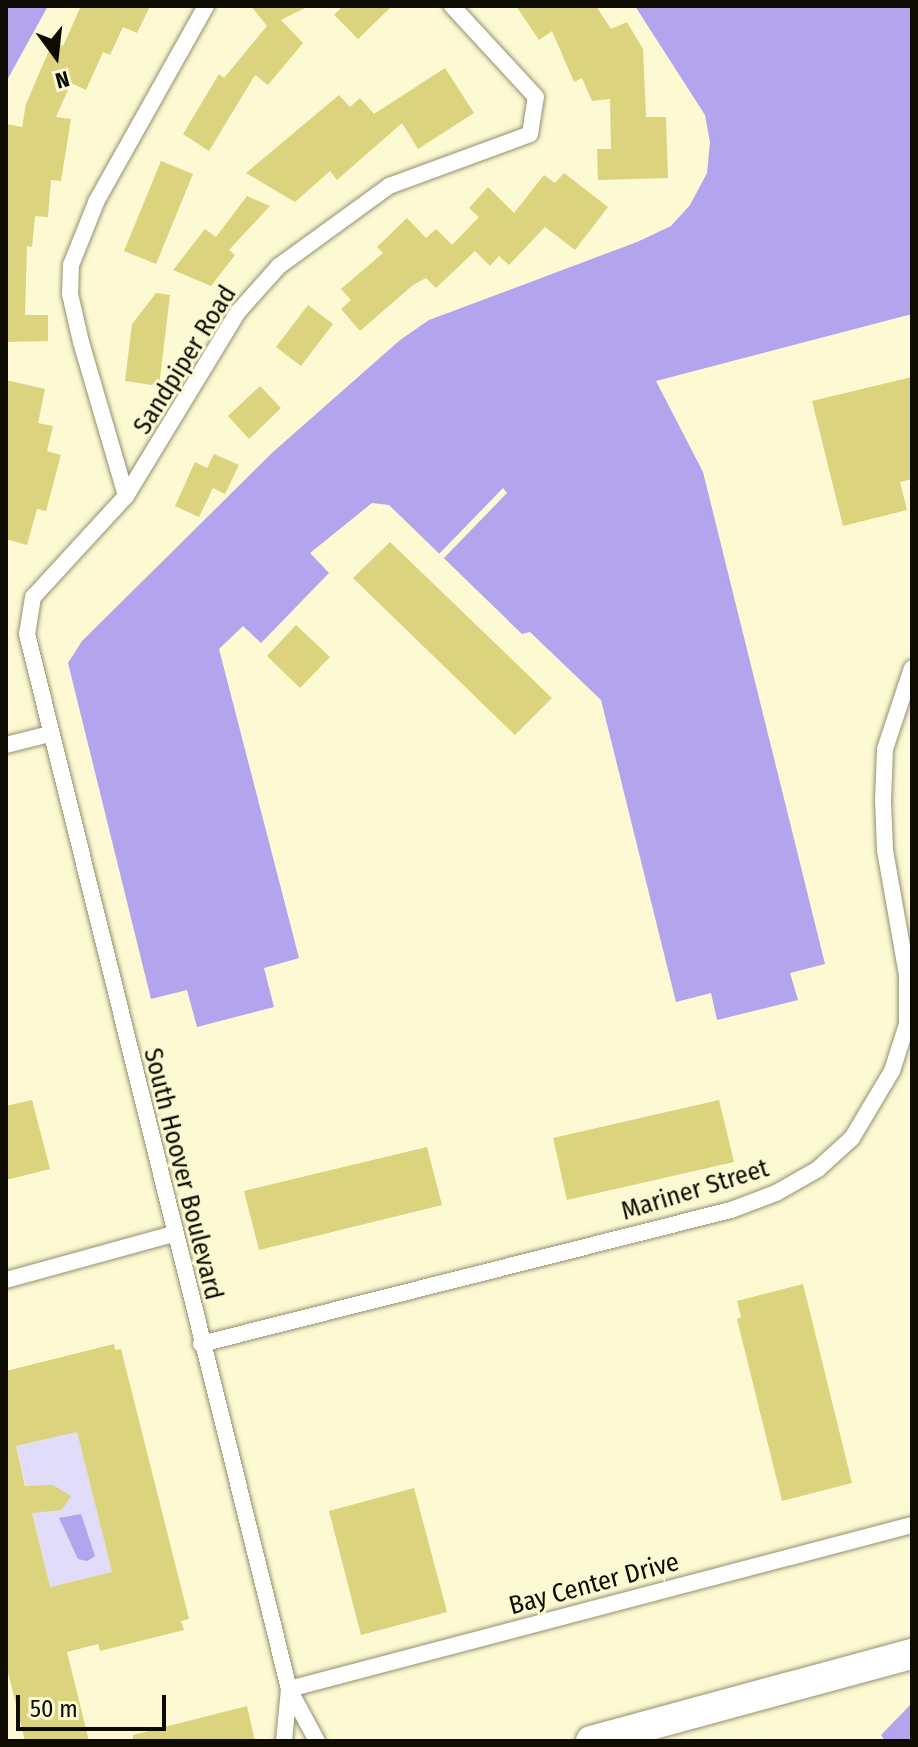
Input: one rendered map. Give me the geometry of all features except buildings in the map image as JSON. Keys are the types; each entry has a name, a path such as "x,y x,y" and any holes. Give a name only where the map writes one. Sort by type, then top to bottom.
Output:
{"highway":[{"path":"591,1741 912,1654"}],"street":[{"name":"Sandpiper Road","path":"126,496 75,318 71,265 97,200 206,6"},
{"name":"Sandpiper Road","path":"27,611 33,597 126,496 238,312 279,266 389,186 530,134 536,97 452,6"},
{"name":"South Hoover Boulevard","path":"27,611 27,634 49,734 289,1689 317,1741"},
{"name":"Mariner Street","path":"201,1344 703,1217 776,1193 818,1169 872,1112 909,1024 907,975 885,850 883,801 885,749 912,668"},
{"path":"6,745 49,734"},
{"path":"6,1280 173,1234"},
{"name":"Bay Center Drive","path":"289,1689 912,1525"},
{"path":"284,1741 289,1689"}],"shaded area":[{"path":"6,6 48,6 6,82"},
{"path":"635,6 912,6 912,314 656,381 703,472 825,964 790,973 798,1000 717,1020 711,993 676,1002 601,700 530,632 522,634 389,505 372,503 310,553 329,573 261,643 243,626 219,649 299,958 264,968 274,1007 197,1027 187,990 151,999 68,663 82,641 273,452 400,340 429,320 637,242 671,226 690,205 707,173 710,142 705,115"},
{"path":"77,1432 112,1572 50,1587 16,1446"},
{"path":"81,1514 95,1556 87,1561 78,1559 59,1518"},
{"path":"912,1703 912,1741 885,1741 881,1735"}],"pier":[{"path":"503,488 507,493 444,558 439,554"}]}
